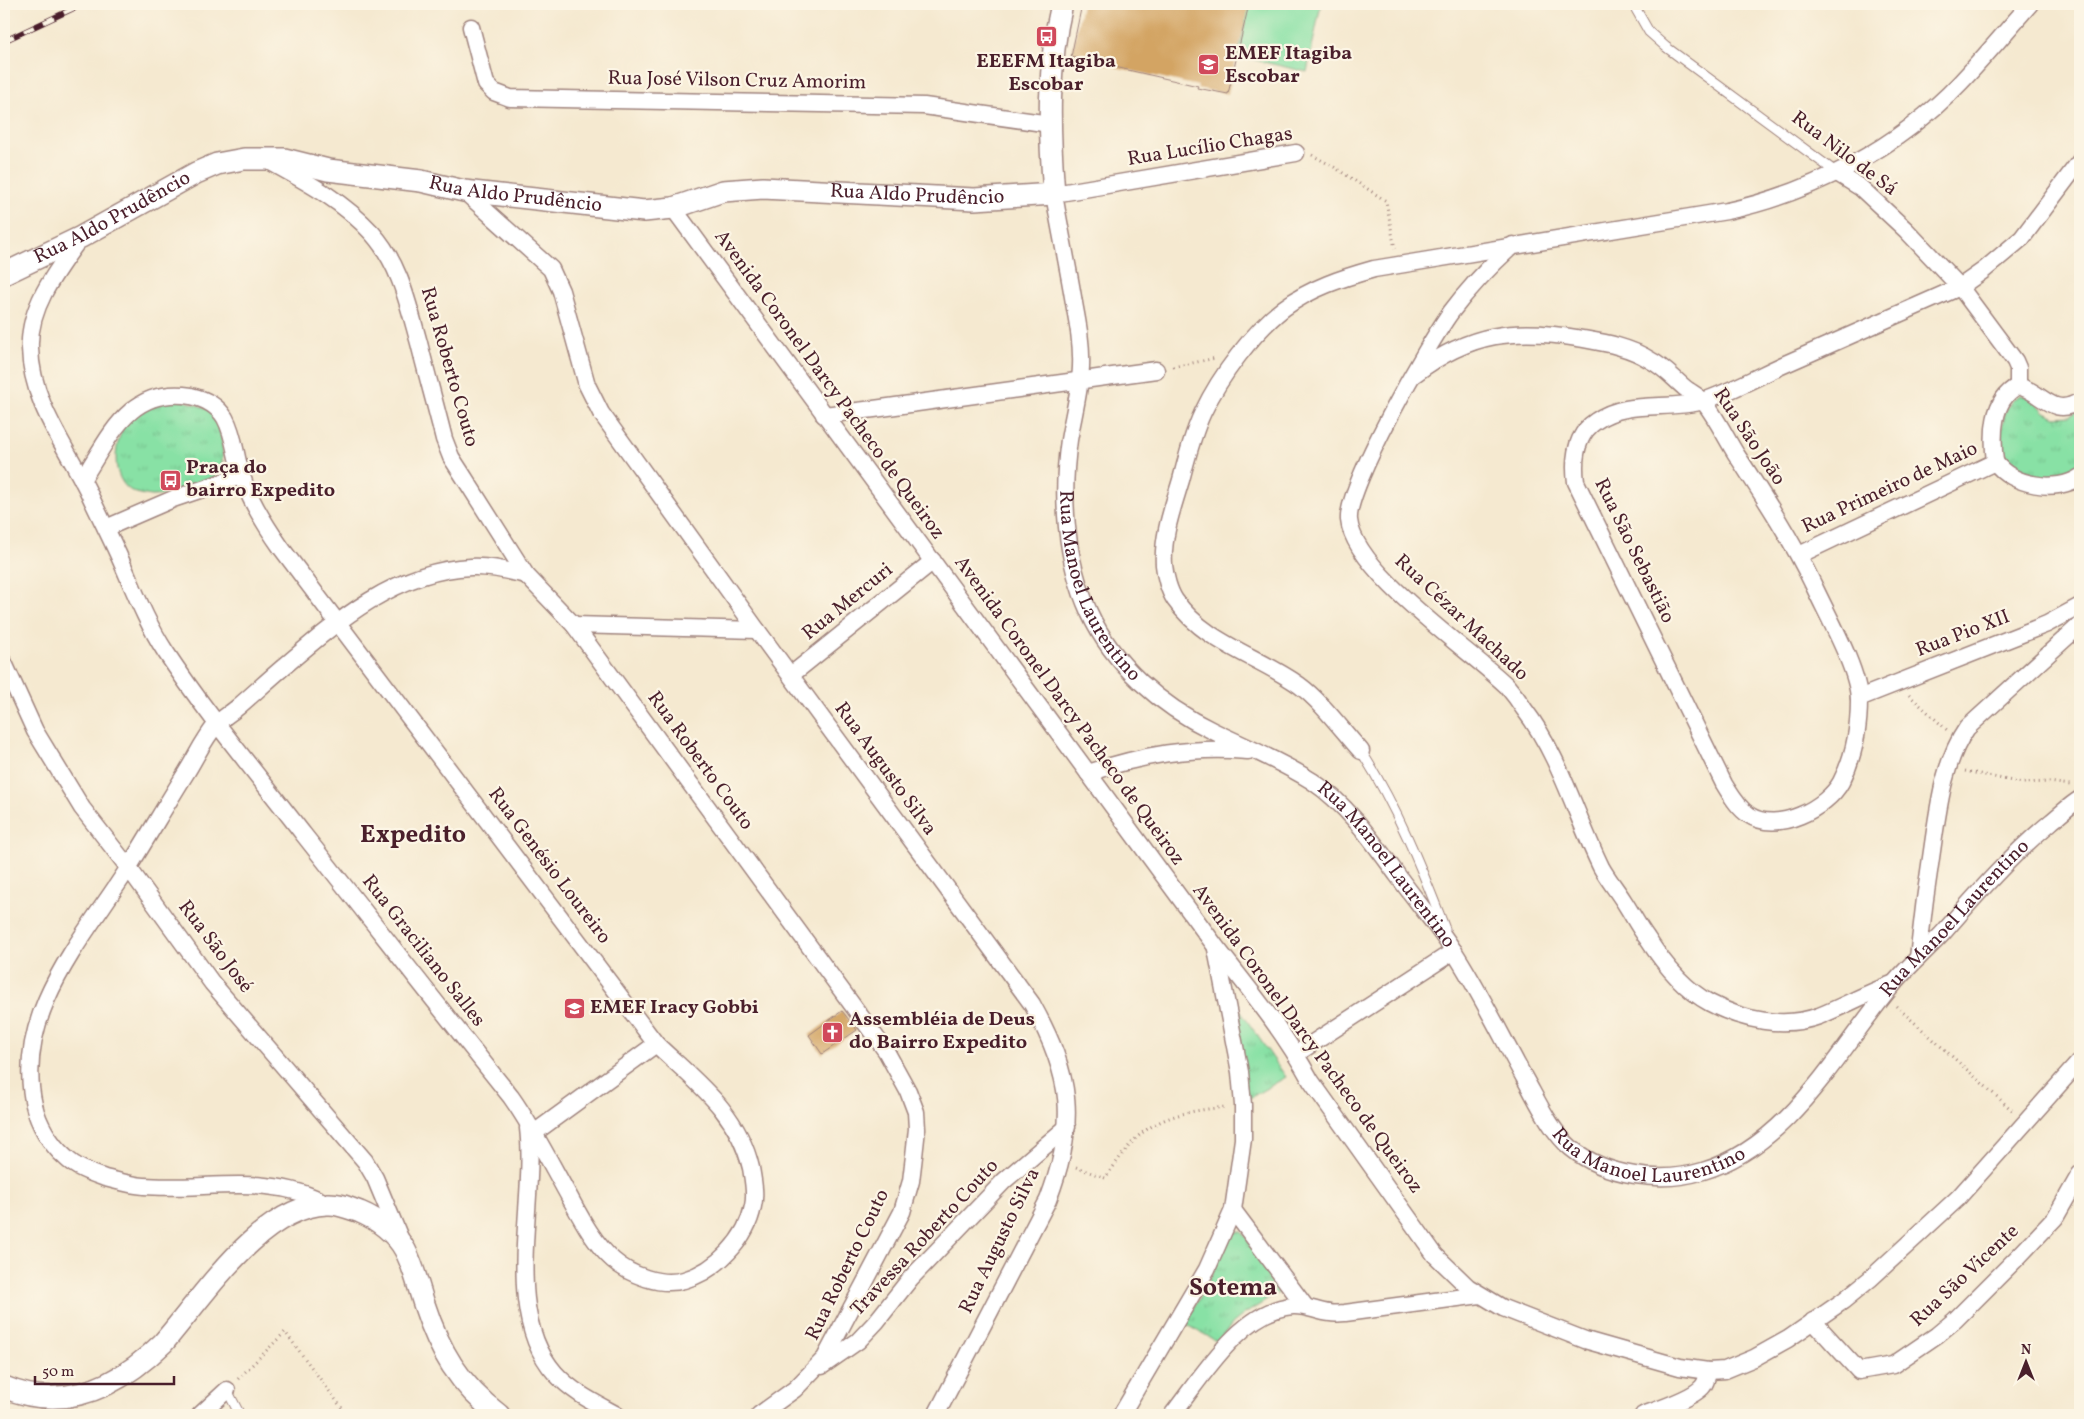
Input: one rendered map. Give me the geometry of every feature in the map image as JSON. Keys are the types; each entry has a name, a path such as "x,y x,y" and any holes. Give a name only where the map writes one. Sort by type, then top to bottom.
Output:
{"street":[{"name":"Rua Manoel Laurentino","path":"1062,4 1053,48 1050,124 1054,194 1081,350 1080,381 1068,453 1066,515 1079,587 1098,630 1117,657 1157,697 1210,730 1271,758 1316,784 1341,806 1373,842 1454,951 1550,1123 1570,1148 1597,1164 1622,1173 1649,1176 1700,1173 1749,1152 1802,1103 1894,983 2006,862 2076,792"},
{"path":"1361,751 1300,686 1280,673 1210,636 1198,626 1175,600 1167,582 1164,565 1166,537 1169,520 1191,445 1203,412 1241,354 1283,309 1305,294 1352,275 1512,245 1742,208 1790,193 1837,173 1909,128 1934,107 1959,84 2030,4"},
{"name":"Rua José Vilson Cruz Amorim","path":"471,27 486,84 494,92 510,98 924,106 1050,124"},
{"name":"Rua Lucílio Chagas","path":"1054,194 1296,153"},
{"name":"Rua Aldo Prudêncio","path":"4,274 81,237 196,173 217,164 262,158 284,159 328,170 421,181 464,191 636,210 673,208 703,196 740,189 763,188 974,198 1054,194"},
{"name":"Rua Roberto Couto","path":"262,158 324,192 348,210 372,233 390,257 403,284 444,439 451,457 526,575 574,625 886,1051 905,1085 916,1112 917,1129 911,1181 902,1212 825,1358 795,1389 759,1415"},
{"name":"Rua São Sebastião","path":"1860,698 1855,743 1849,765 1840,784 1829,797 1804,814 1772,822 1759,820 1749,815 1736,802 1724,784 1590,514 1576,482 1574,465 1576,448 1582,434 1594,422 1604,416 1636,408 1702,401 1960,287 1984,270 2022,238 2080,161"},
{"name":"Rua Nilo de Sá","path":"1837,173 1861,188 1906,230 1960,287 2015,361 2018,368 2018,386"},
{"name":"Rua Augusto Silva","path":"464,191 551,269 561,291 584,377 594,400 757,630 1032,1004 1053,1045 1060,1066 1068,1108 1062,1161 1048,1200 936,1415"},
{"name":"Avenida Coronel Darcy Pacheco de Queiroz","path":"673,208 1296,1054 1311,1081 1434,1255 1468,1287 1480,1295 1503,1308 1585,1340 1680,1367 1708,1371 1726,1370 1740,1365 1788,1339 1843,1302 1870,1279 1958,1198 2080,1061"},
{"name":"Rua Graciliano Salles","path":"81,237 52,277 32,325 30,345 31,367 36,389 56,434 106,528 146,618 165,650 217,723 511,1097 531,1127 531,1162 524,1281 536,1342 543,1357 555,1373 571,1388 617,1415"},
{"name":"Rua Cézar Machado","path":"1512,245 1484,273 1452,311 1414,374 1357,484 1351,502 1349,517 1351,530 1359,545 1387,581 1508,688 1525,710 1544,737 1602,869 1666,966 1688,987 1706,1001 1730,1012 1777,1022 1799,1021 1818,1016 1894,983"},
{"name":"Rua São João","path":"1414,374 1436,358 1463,344 1516,332 1542,332 1602,342 1650,359 1670,373 1702,401 1799,555 1853,670 1860,698"},
{"path":"824,415 1156,370"},
{"path":"2018,386 2027,388 2052,406 2072,407 2080,401"},
{"name":"Rua Primeiro de Maio","path":"1799,555 1995,462 1993,435 1998,410 2008,391 2018,386"},
{"name":"Rua Genésio Loureiro","path":"82,480 127,413 139,404 154,398 170,395 201,398 216,406 224,416 230,430 241,476 270,532 656,1044 718,1102 733,1122 751,1167 754,1206 740,1237 716,1263 683,1281 665,1282 630,1271 614,1260 600,1246 586,1226 531,1127"},
{"path":"1995,462 2007,473 2032,483 2056,486 2070,483 2080,477"},
{"path":"106,528 173,499 241,476"},
{"name":"Rua Mercuri","path":"791,676 933,561"},
{"path":"499,1415 482,1403 446,1358 432,1327 404,1248 379,1222 353,1209 327,1204 312,1195 268,1186 160,1187 123,1183 88,1172 65,1157 49,1138 37,1117 31,1092 30,1068 38,1024 55,983 217,723 338,620 379,595 427,573 473,567 500,569 526,575"},
{"name":"Rua Pio XII","path":"1860,698 2047,624 2080,606"},
{"path":"574,625 757,630"},
{"path":"1918,958 1930,860 1948,766 1958,741 1967,728 2080,625"},
{"name":"Rua São José","path":"4,663 35,731 82,808 128,867 212,983 365,1161 375,1178 404,1248"},
{"path":"1088,773 1148,755 1188,750 1220,749 1244,751 1271,758"},
{"path":"1121,1415 1207,1269 1233,1210 1243,1138 1243,1105 1240,1072 1226,1008 1216,947"},
{"path":"1296,1054 1454,951"},
{"path":"531,1127 656,1044"},
{"name":"Travessa Roberto Couto","path":"810,1375 858,1341 876,1322 910,1279 998,1187 1067,1126"},
{"name":"Rua São Vicente","path":"1813,1322 1859,1371 1893,1364 1937,1335 1955,1320 2020,1255 2055,1218 2080,1174"},
{"path":"4,1387 38,1398 48,1398 87,1392 113,1382 148,1358 250,1242 274,1222 299,1210 327,1204"},
{"path":"1233,1210 1305,1306"},
{"path":"1172,1415 1223,1348 1239,1332 1254,1320 1282,1307 1305,1306 1331,1314 1480,1295"},
{"path":"1643,1415 1666,1407 1698,1391 1704,1385 1708,1371"},
{"path":"200,1415 227,1390"}],"lane":[{"name":"Rua Nilo de Sá","path":"1632,4 1649,32 1666,47 1837,173"},
{"path":"1361,751 1383,785 1413,846 1454,951"},
{"path":"227,1390 240,1415"}],"path":[{"name":"Rua Lucílio Chagas","path":"1296,153 1308,154 1318,158 1386,201 1398,265"},
{"path":"1156,370 1241,354"},
{"path":"1894,683 1958,741"},
{"path":"1948,766 2022,783 2049,782 2076,792"},
{"path":"1893,1004 2011,1110"},
{"path":"1091,1173 1105,1178 1142,1134 1167,1118 1195,1110 1213,1108"},
{"path":"227,1390 285,1332 347,1415"}],"green space":[{"path":"1249,4 1321,4 1307,72 1238,56"},
{"path":"2021,395 2032,398 2045,412 2056,417 2069,416 2080,410 2081,453 2079,463 2076,466 2062,474 2043,476 2025,472 2016,467 2010,460 2003,444 2003,422 2009,406 2014,399"},
{"path":"168,397 201,406 211,413 216,420 222,440 223,451 220,469 217,476 185,489 160,496 141,494 130,490 123,483 119,475 116,465 118,443 125,424 131,417"},
{"path":"1232,999 1286,1077 1248,1099"},
{"path":"1241,1231 1285,1289 1243,1315 1233,1323 1218,1342 1186,1324 1231,1236 1235,1232"}],"building":[{"path":"1082,4 1249,4 1228,94 1071,57"},
{"name":"Assembléia de Deus do Bairro Expedito","path":"842,1011 857,1030 822,1054 809,1035"}],"railway":[{"path":"4,41 83,4"}],"place":[{"name":"EEEFM Itagiba Escobar","path":"1046,36"},
{"name":"EMEF Itagiba Escobar","path":"1209,65"},
{"name":"Praça do bairro Expedito","path":"170,480"},
{"name":"EMEF Iracy Gobbi","path":"574,1008"},
{"name":"Assembléia de Deus do Bairro Expedito","path":"833,1032"}],"district":[{"name":"Expedito","path":"413,835"},
{"name":"Sotema","path":"1233,1288"}]}
